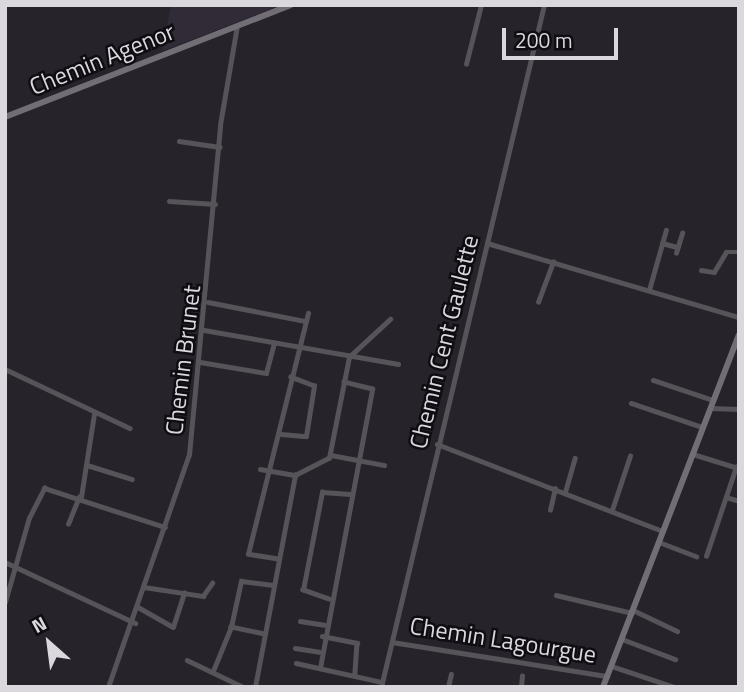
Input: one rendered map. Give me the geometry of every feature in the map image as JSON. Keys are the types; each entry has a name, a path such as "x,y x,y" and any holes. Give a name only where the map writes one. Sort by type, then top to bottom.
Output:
{"street":[{"name":"Chemin Agenor","path":"5,117 291,5"},
{"path":"466,64 481,5"},
{"name":"Chemin Cent Gaulette","path":"381,684 544,5"},
{"name":"Chemin Brunet","path":"108,687 135,623 144,587 189,455 208,302 220,147 237,26"},
{"path":"179,141 220,147"},
{"path":"169,201 215,204"},
{"path":"649,290 666,230"},
{"path":"662,243 677,250 682,233"},
{"path":"486,243 739,317"},
{"path":"701,270 714,272 726,251 739,252"},
{"path":"538,302 553,262"},
{"path":"208,302 306,321"},
{"path":"278,559 248,554 281,435 291,377 308,313"},
{"path":"331,455 349,357 390,319"},
{"path":"204,330 398,364"},
{"name":"Chemin Lagourgue","path":"603,687 739,335"},
{"path":"200,362 266,373 274,343"},
{"path":"5,369 94,414 130,428"},
{"path":"281,435 304,438 308,424 314,383 291,377"},
{"path":"653,380 713,400"},
{"path":"320,668 319,652 324,625 372,389 344,382"},
{"path":"631,403 702,427"},
{"path":"709,408 739,409"},
{"path":"68,524 80,497 94,414"},
{"path":"437,444 663,531"},
{"path":"692,454 738,468 706,556"},
{"path":"260,469 295,475 331,455 384,465"},
{"path":"612,510 630,456"},
{"path":"565,492 575,458"},
{"path":"87,465 132,479"},
{"path":"255,687 295,475"},
{"path":"5,602 42,489 80,497 165,527"},
{"path":"550,510 555,489"},
{"path":"329,599 303,590 323,492 350,494"},
{"path":"726,497 739,500"},
{"path":"658,541 696,556"},
{"path":"5,562 135,623"},
{"path":"213,671 231,627 242,581 273,585"},
{"path":"144,587 206,596 212,583"},
{"path":"138,607 173,626 184,593"},
{"path":"556,594 633,612 677,631"},
{"path":"300,621 324,625"},
{"path":"231,627 264,634"},
{"path":"322,636 357,643 355,676"},
{"name":"Chemin Lagourgue","path":"622,639 675,659"},
{"name":"Chemin Lagourgue","path":"392,642 607,676"},
{"path":"295,648 319,652"},
{"path":"187,660 240,686"},
{"path":"296,663 381,684"},
{"name":"Chemin Lagourgue","path":"611,666 674,687"},
{"path":"448,687 451,674"},
{"path":"521,687 522,676"}],"shaded area":[{"path":"171,5 277,5 277,7 162,51"}]}
